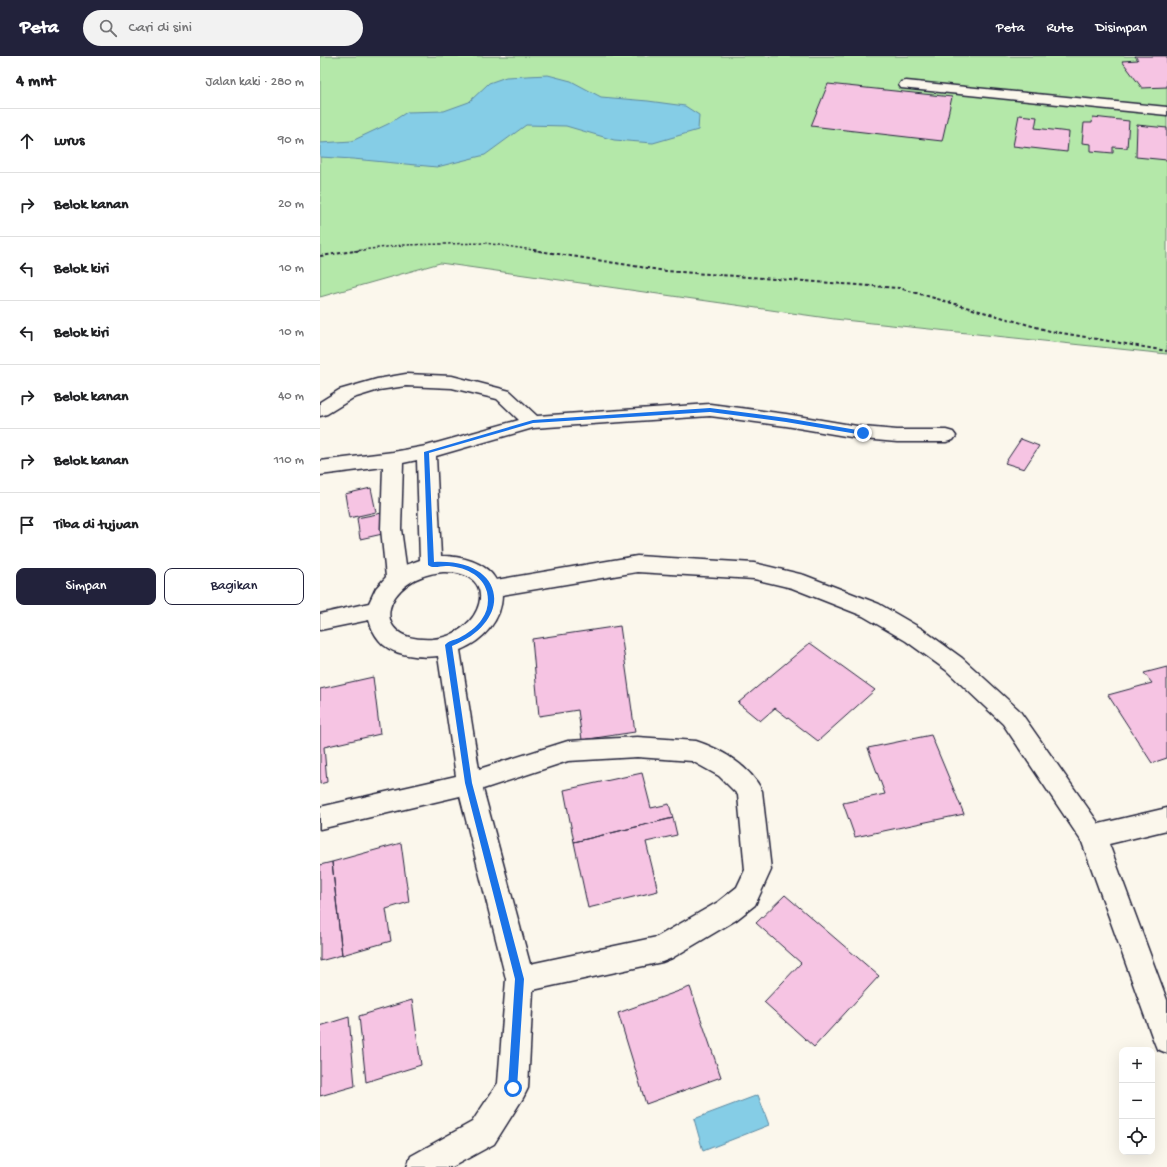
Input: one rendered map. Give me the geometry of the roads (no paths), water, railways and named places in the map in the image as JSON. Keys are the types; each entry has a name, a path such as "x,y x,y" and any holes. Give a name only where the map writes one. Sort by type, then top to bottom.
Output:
{"street":[{"path":"906,85 1164,110"},
{"path":"320,410 346,394 377,385 406,380 452,382 503,395 533,422"},
{"path":"320,468 393,459 426,452 533,422 710,410 786,420 863,433 897,436 946,436"},
{"path":"426,452 431,565"},
{"path":"393,459 391,529 397,579"},
{"path":"447,564 462,566 475,571 485,579 490,588 492,598 490,609 485,620 475,631 463,639 448,645 424,649 402,645 386,634 379,623 377,610 383,594 397,579 413,570 431,565 447,564"},
{"path":"490,588 637,564 754,571 796,581 871,610 914,635 954,664 1011,717 1093,837 1167,1039"},
{"path":"320,622 377,610"},
{"path":"422,1167 483,1133 513,1088 520,979 468,783 448,645"},
{"path":"320,818 468,783 568,751 637,747 696,751 728,769 750,791 758,870 746,896 732,908 662,949 520,979"},
{"path":"1093,837 1167,819"}],"water":[{"path":"548,75 571,81 601,97 685,106 699,115 698,130 653,143 614,140 566,126 526,125 485,155 437,167 320,157 320,143 352,141 388,124 407,112 444,111 469,102 489,83 506,77"},
{"path":"758,1095 769,1125 703,1151 694,1119"}]}
